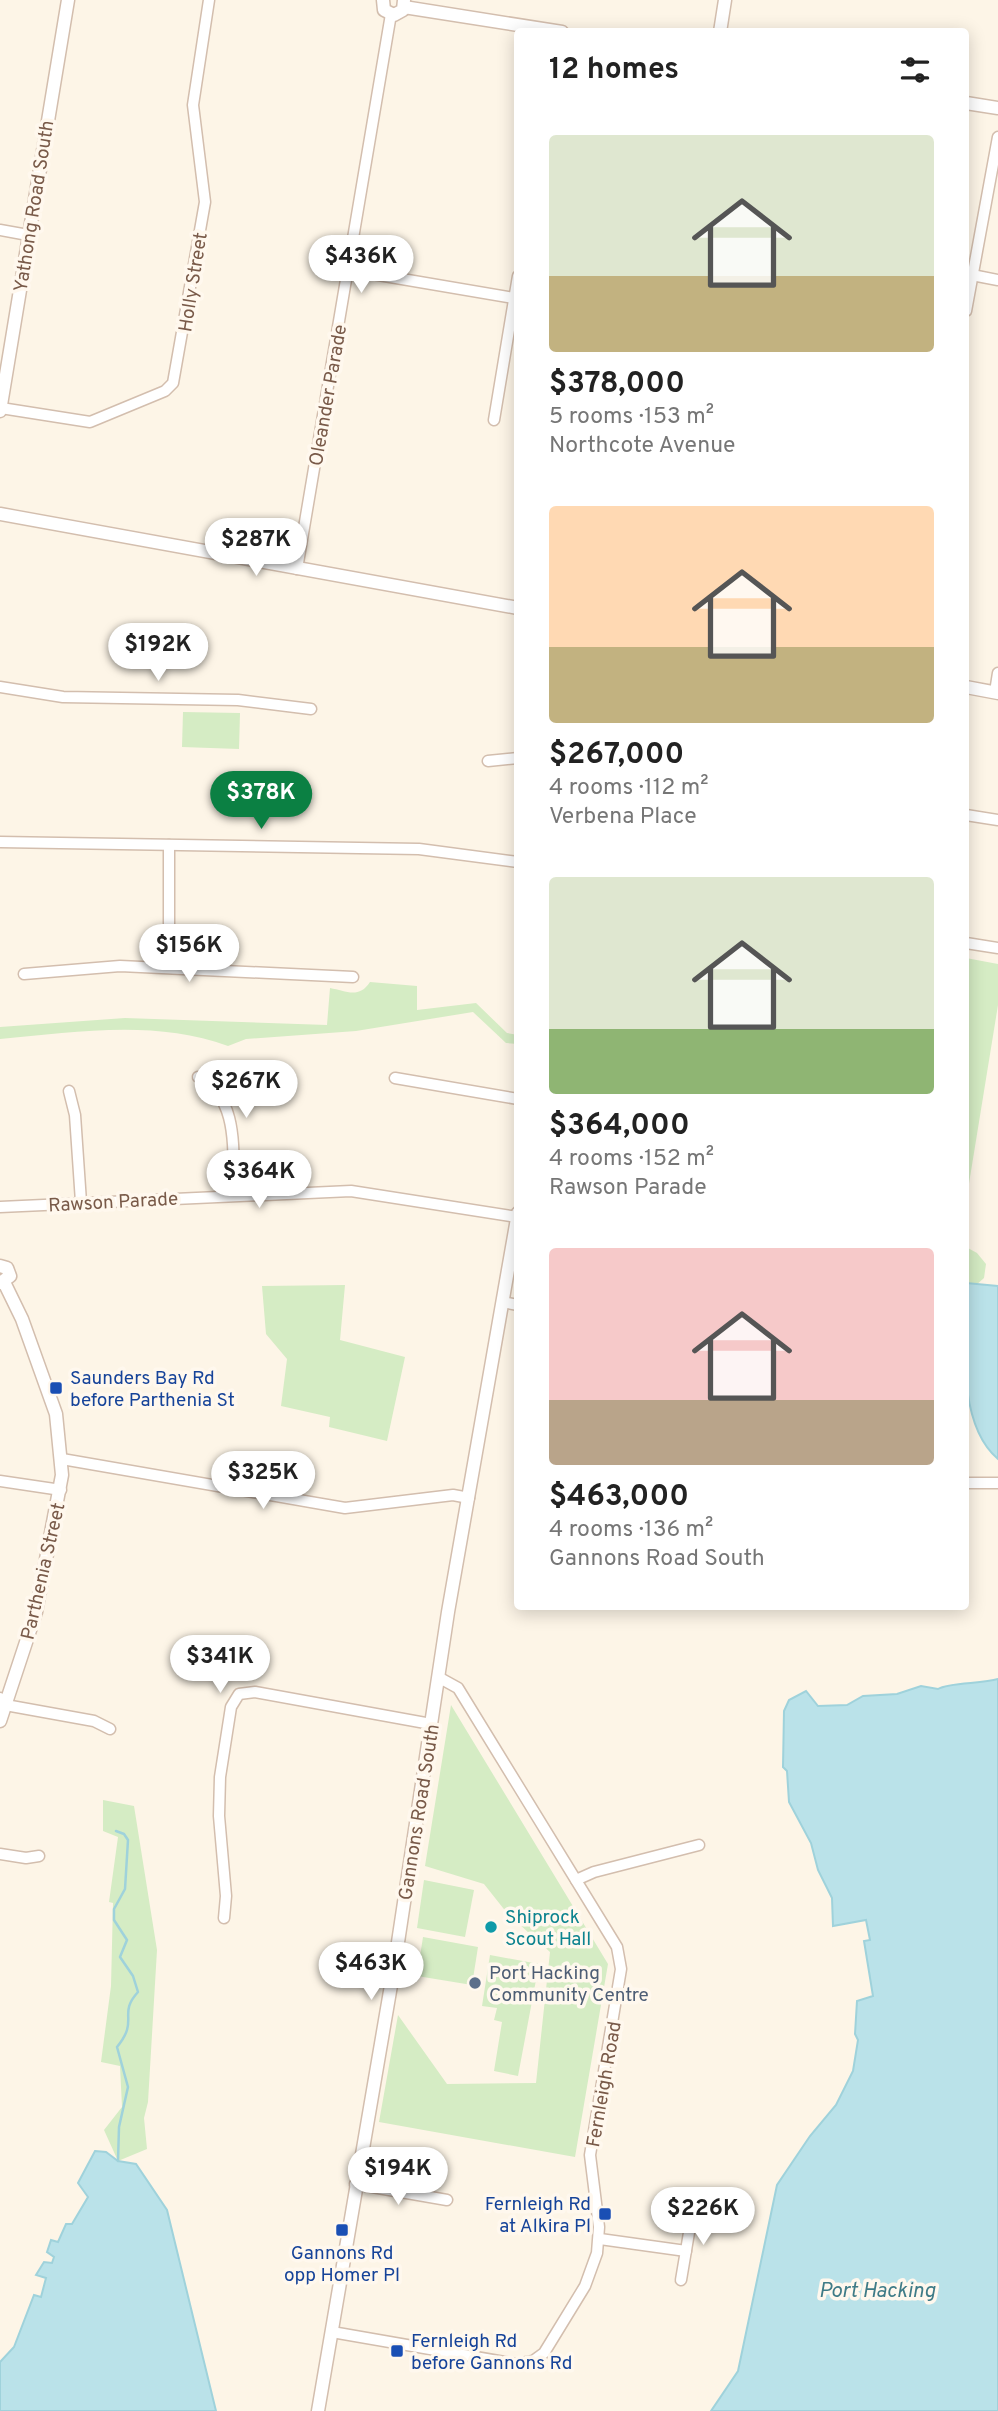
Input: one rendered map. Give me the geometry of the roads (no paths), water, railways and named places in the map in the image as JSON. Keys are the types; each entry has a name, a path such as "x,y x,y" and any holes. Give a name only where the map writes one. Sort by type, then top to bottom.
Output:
{"street":[{"name":"Yathong Road South","path":"0,410 68,0"},
{"name":"Holly Street","path":"0,410 90,422 165,391 173,383 205,202 193,105 209,0"},
{"path":"721,28 725,0"},
{"path":"379,1 384,10 391,14 400,12 404,3 540,28"},
{"name":"Oleander Parade","path":"298,569 391,14"},
{"path":"969,103 998,108"},
{"path":"969,292 998,137"},
{"path":"0,230 28,235"},
{"path":"349,270 514,298 494,420"},
{"path":"972,275 998,280"},
{"path":"0,514 514,607"},
{"path":"969,688 996,692 998,673"},
{"path":"0,687 63,697 238,700 311,709"},
{"path":"488,761 514,758"},
{"path":"969,815 998,820"},
{"path":"0,842 419,849 514,861"},
{"path":"169,845 169,967"},
{"path":"969,943 998,948"},
{"path":"24,974 108,967 169,967 353,977"},
{"path":"198,1077 219,1091 227,1105 234,1195"},
{"path":"395,1078 514,1098"},
{"path":"69,1091 75,1115 81,1202"},
{"name":"Rawson Parade","path":"0,1207 234,1195 375,1192 514,1214"},
{"name":"Gannons Road South","path":"318,2411 395,1962 438,1677 514,1237"},
{"name":"Parthenia Street","path":"0,1266 9,1272 2,1282 22,1319 47,1385 59,1428 62,1459 61,1490 36,1612 3,1700 0,1721"},
{"path":"502,1302 514,1304"},
{"path":"62,1459 345,1508 453,1495 469,1498"},
{"path":"0,1481 61,1490"},
{"path":"969,1483 998,1483"},
{"name":"Fernleigh Road","path":"332,2332 516,2364 534,2364 544,2353 584,2286 600,2239 590,2155 616,2007 621,1961 605,1925 458,1688 438,1677"},
{"path":"224,1918 226,1896 219,1816 220,1777 231,1707 239,1694 255,1692 431,1724"},
{"path":"3,1700 94,1721 110,1729"},
{"path":"576,1880 594,1872 699,1845"},
{"path":"0,1854 26,1858 39,1856"},
{"path":"355,2184 447,2200"},
{"path":"681,2280 693,2209"},
{"path":"600,2239 686,2250"}],"water":[{"path":"969,1283 998,1286 998,1459 984,1443 969,1401"},
{"name":"Port Hacking","path":"998,1679 998,2411 711,2411 738,2371 777,2185 810,2136 836,2105 853,2071 858,2040 855,2034 857,2001 873,1996 864,1941 870,1940 866,1920 833,1926 832,1898 818,1870 811,1843 789,1802 787,1771 783,1767 784,1711 789,1700 806,1691 818,1706 847,1705 863,1696 897,1694 921,1686 938,1689"},
{"path":"95,2151 106,2152 118,2161 136,2164 167,2210 216,2411 0,2411 0,2362 14,2347 34,2295 41,2297 46,2278 36,2275 44,2262 52,2263 54,2257 47,2252 51,2240 58,2242 66,2224 72,2224 88,2197 78,2183"}],"waterway":[{"path":"116,1831 124,1834 128,1840 125,1889 114,1909 114,1920 127,1940 120,1957 133,1976 138,1992 129,2006 127,2030 117,2047 128,2087 119,2127 118,2161"}],"place":[{"name":"Saunders Bay Rd before Parthenia St","path":"56,1388"},
{"name":"Shiprock Scout Hall","path":"491,1927"},
{"name":"Port Hacking Community Centre","path":"475,1983"},
{"name":"Fernleigh Rd at Alkira Pl","path":"605,2214"},
{"name":"Gannons Rd opp Homer Pl","path":"342,2230"},
{"name":"Fernleigh Rd before Gannons Rd","path":"397,2351"}]}
